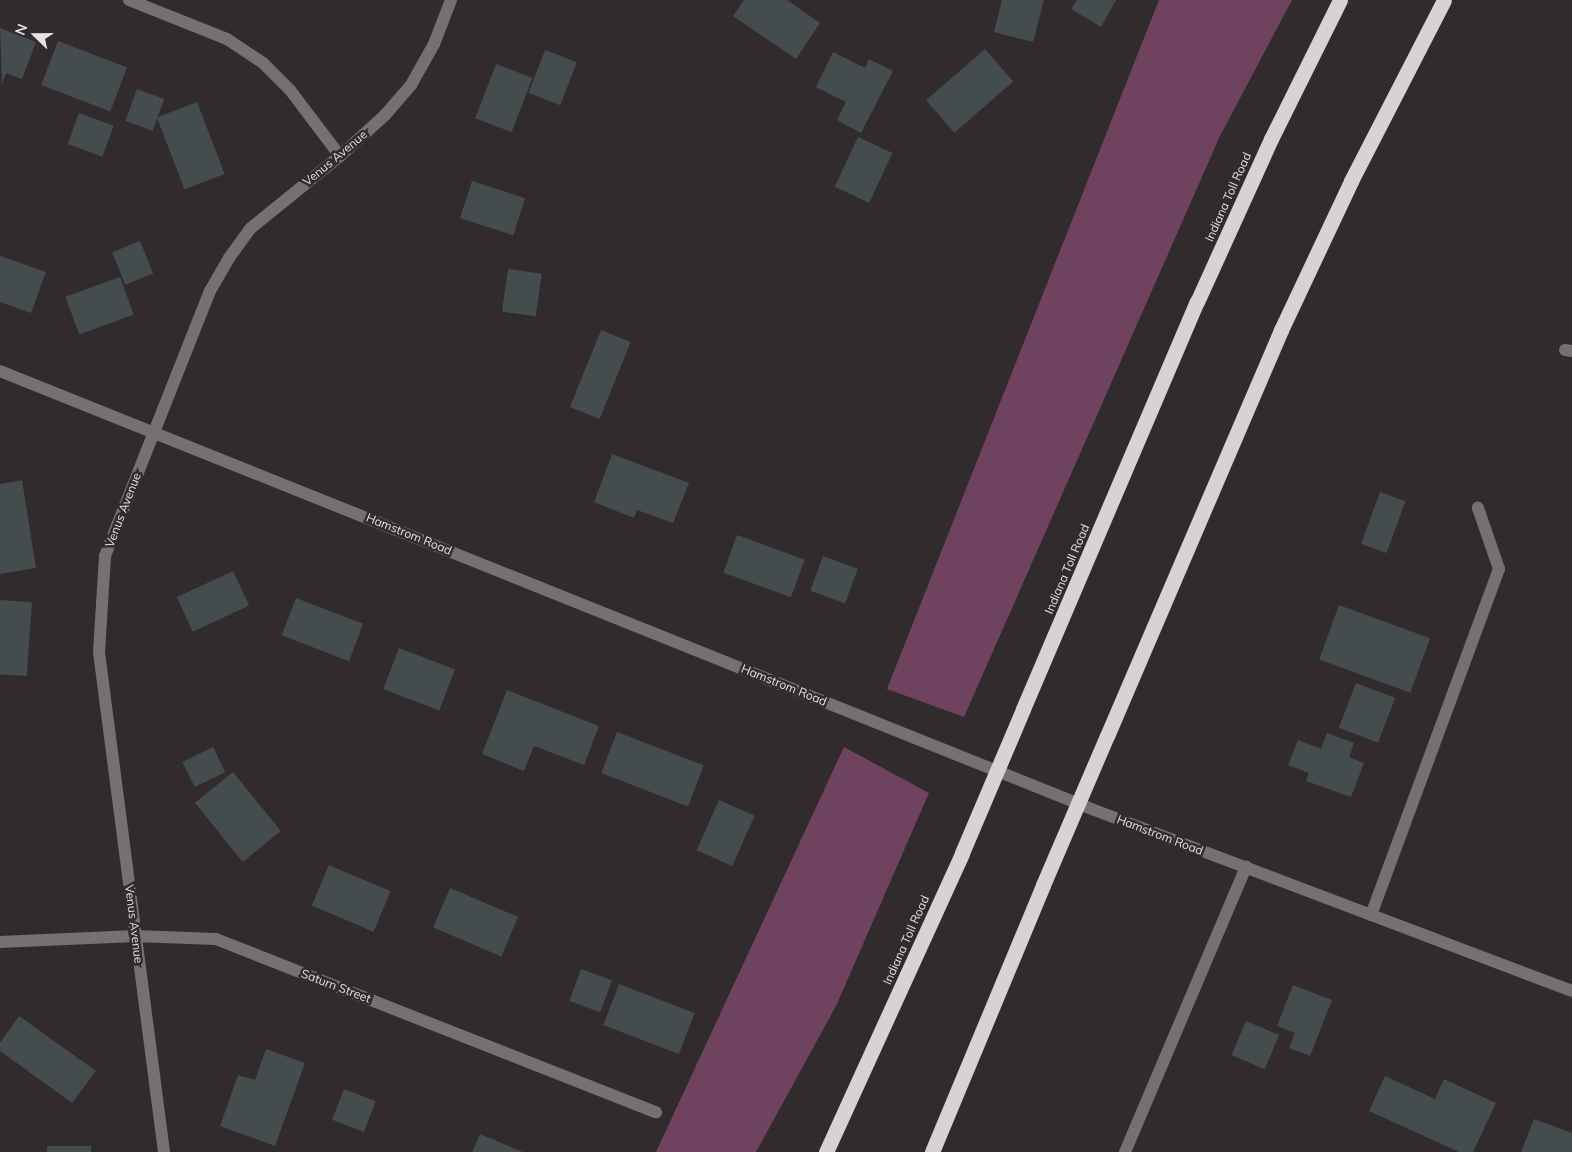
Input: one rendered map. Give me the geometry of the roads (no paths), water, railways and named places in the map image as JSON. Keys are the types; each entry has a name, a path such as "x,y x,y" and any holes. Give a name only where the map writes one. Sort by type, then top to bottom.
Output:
{"highway":[{"name":"Indiana Toll Road","path":"826,1152 962,853 1197,302 1271,140 1340,0"},
{"path":"932,1152 1043,885 1281,330 1350,181 1444,0"}],"street":[{"path":"129,0 227,39 263,63 290,90 340,156"},
{"name":"Venus Avenue","path":"164,1152 99,652 105,556 210,291 229,258 251,228 340,156 385,115 411,85 434,44 451,0"},
{"name":"Hamstrom Road","path":"0,371 154,431 1088,808 1572,990"},
{"path":"1371,915 1499,569 1478,508"},
{"path":"1125,1152 1246,867"},
{"name":"Saturn Street","path":"0,942 135,936 216,939 656,1112"}]}
